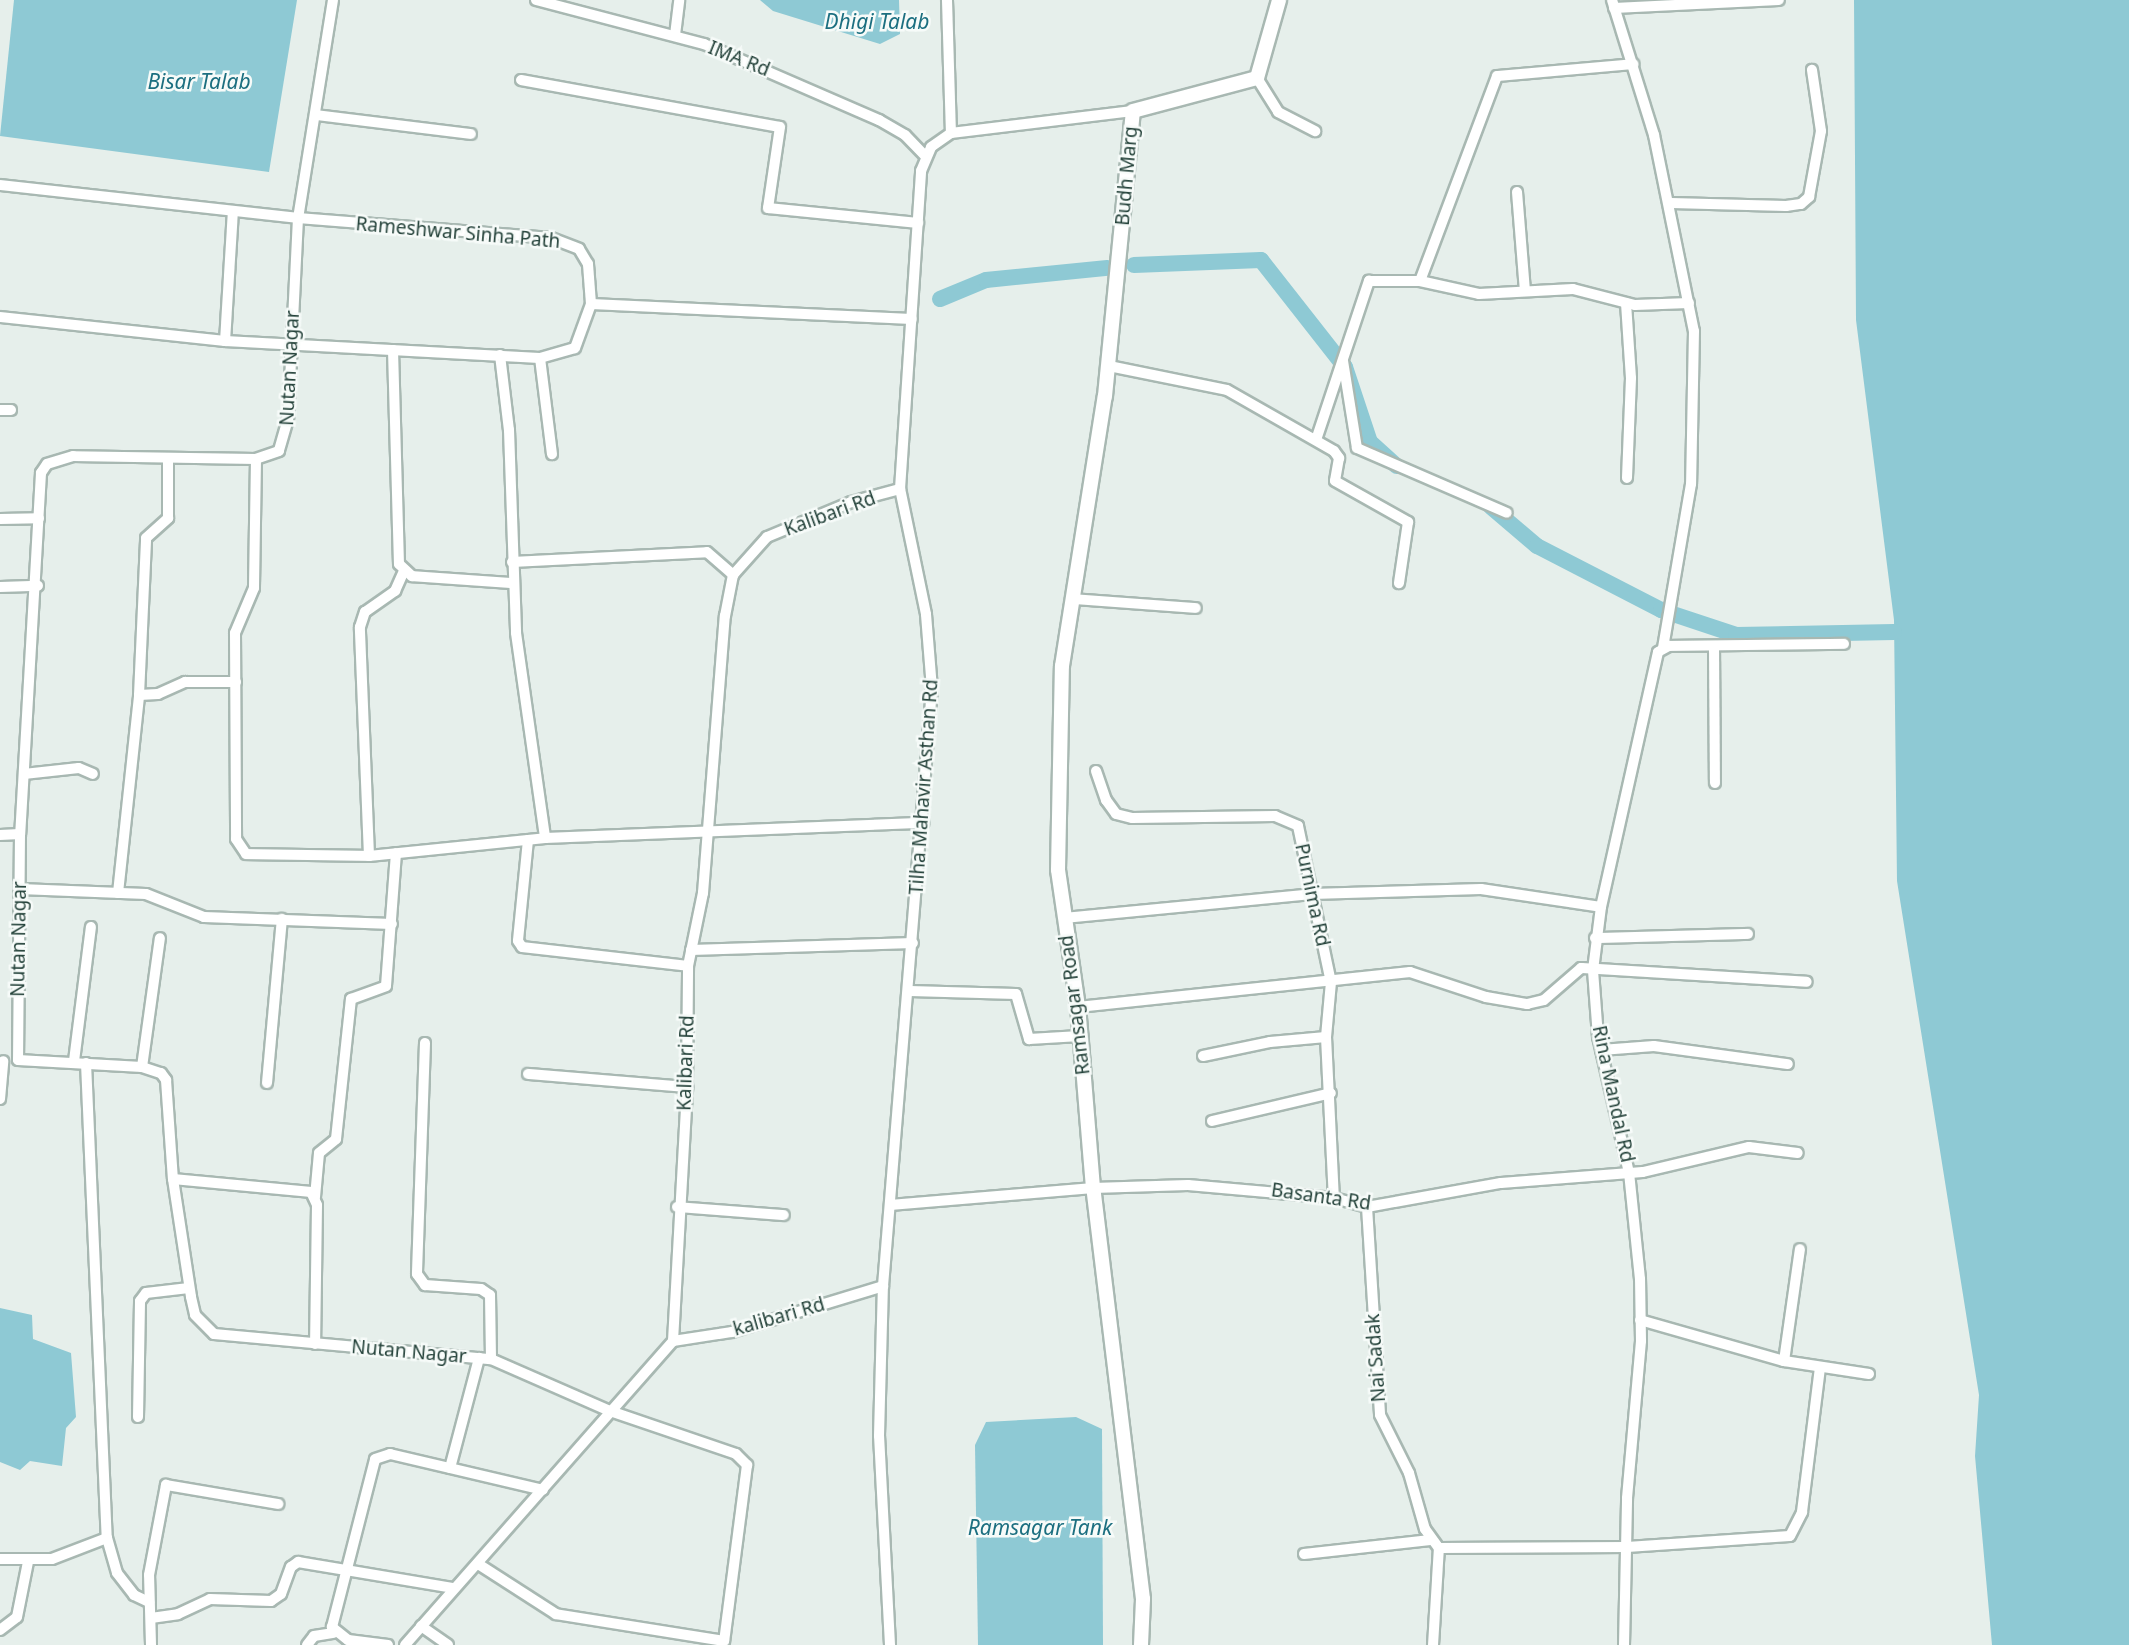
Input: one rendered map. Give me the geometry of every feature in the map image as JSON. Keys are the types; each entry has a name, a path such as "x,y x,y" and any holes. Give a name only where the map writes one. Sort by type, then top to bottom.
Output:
{"street":[{"name":"Nutan Nagar","path":"18,1060 20,834 38,586 41,473 57,459 256,459 279,451 286,437 298,218 333,0"},
{"name":"IMA Rd","path":"536,0 675,35 879,120 905,135 925,156"},
{"path":"675,35 679,0"},
{"path":"947,0 951,132"},
{"path":"1279,0 1256,78 1278,112 1315,131"},
{"path":"1613,4 1779,0"},
{"name":"Rina Mandal Rd","path":"1613,4 1633,64 1671,203 1694,331 1690,484 1663,648 1652,677 1601,907 1593,970 1601,1050 1629,1173 1640,1320 1624,1645"},
{"path":"1420,281 1497,76 1633,64"},
{"path":"1671,203 1786,206 1801,204 1809,197 1821,131 1812,70"},
{"name":"Budh Marg","path":"1109,366 1133,111 1256,78"},
{"path":"521,80 780,127 768,208 918,223"},
{"path":"925,156 951,132 1133,111"},
{"path":"316,115 471,134"},
{"name":"Tilha Mahavir Asthan Rd","path":"890,1645 879,1436 883,1286 923,822 931,660 900,489 925,156"},
{"name":"Rameshwar Sinha Path","path":"0,185 233,212 567,242 579,249 588,264 591,304"},
{"path":"1517,192 1525,291"},
{"path":"225,341 233,212"},
{"path":"1316,440 1369,281 1420,281 1479,294 1573,289 1626,303 1689,303"},
{"path":"1626,303 1631,377 1627,478"},
{"path":"0,317 225,341 540,358 575,348 591,304 912,319"},
{"path":"369,856 359,627 365,612 395,591 403,573 398,551 398,419 393,350"},
{"path":"500,355 509,430 516,633 545,838"},
{"path":"540,358 552,454"},
{"path":"1343,358 1357,448 1507,513"},
{"path":"1109,366 1227,390 1338,455 1335,481 1407,518 1399,583"},
{"name":"Ramsagar Road","path":"1109,366 1060,703 1058,870 1078,1007 1093,1188 1143,1599 1141,1645"},
{"path":"118,893 139,695 146,538 168,518 168,458"},
{"path":"256,459 254,587 238,620 236,682 239,849 258,855 369,856 545,838 923,822"},
{"name":"Kalibari Rd","path":"673,1341 677,1207 687,1087 688,967 703,893 725,616 733,575 767,537 851,502 900,489"},
{"path":"0,519 40,518"},
{"path":"512,562 707,552 733,575"},
{"path":"403,573 513,583"},
{"path":"0,587 38,586"},
{"path":"1073,599 1196,608"},
{"path":"1663,648 1844,644"},
{"path":"1714,648 1715,783"},
{"path":"139,695 158,694 185,682 236,682"},
{"path":"24,774 79,768 93,774"},
{"name":"Purnima Rd","path":"1096,771 1106,800 1116,814 1293,820 1298,826 1331,982 1326,1037 1331,1093 1334,1198"},
{"path":"0,835 20,834"},
{"path":"528,840 518,941 522,947 688,967"},
{"path":"314,1344 315,1198 319,1153 336,1139 351,999 386,986 396,853"},
{"path":"20,889 118,893 166,899 204,917 392,924"},
{"path":"1064,918 1312,894 1507,890 1601,907"},
{"path":"267,1083 282,919"},
{"path":"74,1061 91,927"},
{"path":"1595,938 1748,934"},
{"path":"0,1099 1,1062 74,1061 142,1067 160,939"},
{"path":"691,950 913,943"},
{"path":"1078,1007 1419,972 1486,997 1527,1004 1544,1000 1576,969 1807,982"},
{"path":"910,991 1016,995 1029,1039 1080,1035"},
{"path":"1203,1056 1270,1042 1326,1037"},
{"path":"425,1043 417,1274 425,1285 481,1289 490,1295 491,1359"},
{"path":"1601,1050 1654,1046 1788,1064"},
{"path":"86,1063 107,1538 117,1573 134,1595 149,1602"},
{"name":"Nutan Nagar","path":"142,1067 161,1073 166,1080 173,1179 189,1288 195,1315 214,1334 491,1359 610,1411 736,1454 747,1465 723,1641 556,1614 478,1564"},
{"path":"527,1074 687,1087"},
{"path":"1212,1121 1331,1093"},
{"name":"Basanta Rd","path":"890,1205 1093,1188 1234,1186 1334,1198 1367,1207 1501,1183 1629,1173 1749,1147 1798,1153"},
{"path":"173,1179 302,1189 315,1198"},
{"path":"677,1207 783,1215"},
{"name":"Nai Sadak","path":"1367,1207 1380,1415 1409,1473 1430,1540"},
{"path":"1784,1361 1800,1249"},
{"name":"kalibari Rd","path":"673,1341 732,1332 883,1286"},
{"path":"138,1417 140,1301 146,1293 189,1288"},
{"path":"1640,1320 1784,1361 1869,1374"},
{"path":"405,1645 673,1341"},
{"path":"450,1468 478,1358"},
{"path":"1304,1555 1430,1540 1439,1548 1627,1547 1790,1536 1802,1512 1820,1367"},
{"path":"334,1633 333,1618 376,1459 390,1454 542,1490"},
{"path":"151,1645 149,1575 166,1485 278,1504"},
{"path":"0,1559 28,1562 67,1555 107,1538"},
{"path":"1433,1645 1439,1548"},
{"path":"0,1630 17,1617 28,1562"},
{"path":"151,1618 178,1614 221,1598 271,1601 281,1594 291,1567 298,1562 454,1588"},
{"path":"421,1626 448,1645"},
{"path":"307,1645 314,1636 334,1633 388,1645"}],"water":[{"name":"Bisar Talab","path":"14,0 297,0 269,172 0,136"},
{"name":"Dhigi Talab","path":"760,0 899,0 900,34 880,44 773,11"},
{"path":"1854,0 2129,0 2129,1645 1992,1645 1975,1456 1979,1395 1897,881 1894,620 1856,320"},
{"path":"0,1308 32,1315 33,1339 71,1353 76,1417 66,1428 62,1466 30,1461 20,1470 0,1462"},
{"name":"Ramsagar Tank","path":"1076,1417 1102,1429 1103,1645 978,1645 975,1445 986,1422"}],"waterway":[{"path":"1134,265 1261,260 1345,367 1370,442 1397,466"},
{"path":"940,299 986,280 1107,268"},
{"path":"1491,507 1537,546 1661,610 1736,635 1894,632"}]}
